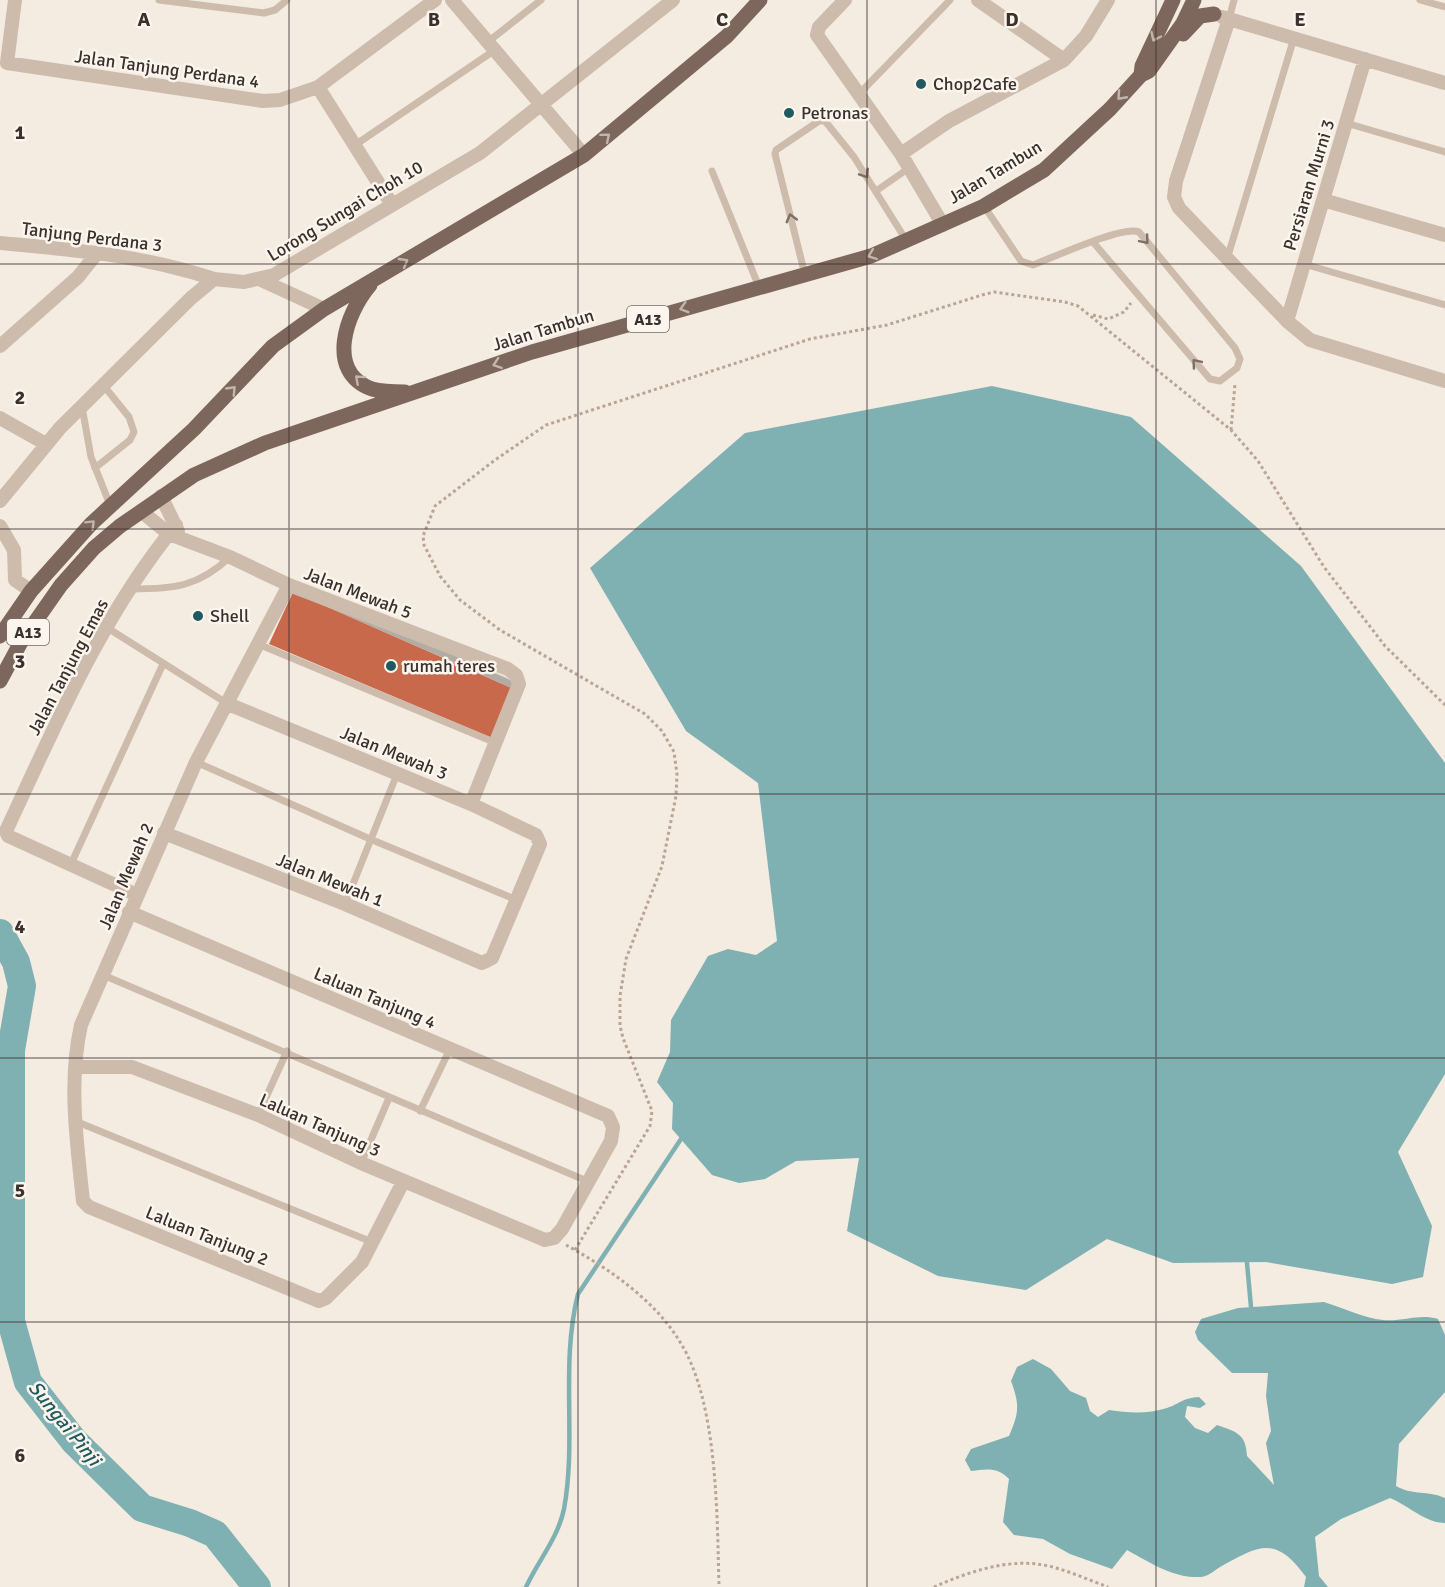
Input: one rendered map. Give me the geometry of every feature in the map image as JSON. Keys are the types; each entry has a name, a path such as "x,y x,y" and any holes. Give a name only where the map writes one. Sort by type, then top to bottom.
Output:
{"main road":[{"name":"A13","path":"0,636 31,591 51,567 110,506 194,429 273,346 324,309 584,155 727,36 760,0"},
{"name":"Jalan Tambun","path":"1141,75 1142,66 1173,0"},
{"name":"Jalan Tambun","path":"0,681 21,642 61,585 94,548 161,496 194,475 265,443 532,352 871,256 984,206 1044,170 1110,108 1154,64 1183,22 1194,0"},
{"path":"1204,0 1207,7 1221,16"},
{"path":"1154,64 1170,51 1196,19 1204,15 1221,16"},
{"path":"374,280 350,315 344,334 343,352 347,365 360,383 371,388 414,392"}],"street":[{"name":"Jalan Tanjung Perdana 4","path":"15,0 7,63 263,101 280,100 318,87 435,0"},
{"path":"452,0 584,155"},
{"name":"Lorong Sungai Choh 10","path":"214,279 244,282 261,280 274,275 480,153 673,0"},
{"path":"845,0 819,27 817,35 901,154 943,225"},
{"path":"978,0 1064,60"},
{"path":"901,154 949,121 1064,60 1086,36 1108,0"},
{"path":"1445,83 1221,16 1176,181 1174,197 1179,208 1227,259 1287,321 1310,340 1445,381"},
{"name":"Persiaran Murni 3","path":"1287,321 1365,59"},
{"path":"318,87 391,204"},
{"path":"1323,200 1445,235"},
{"name":"Tanjung Perdana 3","path":"0,243 98,252 158,262 214,279"},
{"path":"0,346 78,277 98,252"},
{"path":"0,501 46,444 191,298 214,279"},
{"path":"261,280 324,309"},
{"path":"0,418 46,444"},
{"path":"161,496 175,531"},
{"name":"Jalan Mewah 5","path":"141,511 175,531 289,585 508,669 516,675 519,684 496,743"},
{"path":"0,526 14,550 15,580"},
{"name":"Jalan Tanjung Emas","path":"71,864 6,834 75,684 106,627 131,589 175,531"},
{"path":"0,578 15,580 31,591"},
{"name":"Jalan Mewah 2","path":"83,1201 75,1121 75,1066 81,1025 196,762 289,585"},
{"name":"Jalan Mewah 3","path":"228,704 471,804 533,832 540,844 518,900"},
{"path":"471,804 496,743"},
{"name":"Jalan Mewah 1","path":"164,833 345,904 482,963 492,958 518,900"},
{"path":"71,864 137,895"},
{"name":"Laluan Tanjung 4","path":"129,912 608,1116 612,1127 611,1141 587,1181"},
{"name":"Laluan Tanjung 3","path":"75,1066 132,1067 258,1115 403,1182 550,1239"},
{"path":"550,1239 587,1181"},
{"path":"372,1242 403,1182"},
{"name":"Laluan Tanjung 2","path":"83,1201 89,1207 319,1301 326,1298 357,1269 372,1242"}],"lane":[{"path":"159,0 264,13 275,10 287,0"},
{"path":"355,145 492,46 541,0"},
{"path":"860,93 950,0"},
{"path":"1221,16 1234,0"},
{"path":"1420,0 1445,7"},
{"path":"1227,259 1294,38"},
{"path":"805,275 775,158 776,150 819,121 825,121 876,191 906,240"},
{"path":"1346,123 1445,152"},
{"path":"876,191 909,168"},
{"path":"712,171 759,286"},
{"path":"984,206 1026,265 1033,265 1093,242 1129,230 1139,232 1235,348 1240,359 1238,368 1220,381 1209,379 1093,242"},
{"path":"1304,264 1445,305"},
{"path":"95,468 130,440 134,432 129,417 104,386"},
{"path":"82,407 95,468 110,506"},
{"path":"131,589 174,588 192,583 216,570 230,557"},
{"path":"106,627 228,704"},
{"path":"258,644 496,743"},
{"path":"71,864 164,664"},
{"path":"196,762 370,839 518,900"},
{"path":"345,904 397,774"},
{"path":"103,975 287,1051 389,1098 587,1181"},
{"path":"420,1111 450,1049"},
{"path":"258,1115 287,1051"},
{"path":"361,1163 389,1098"},
{"path":"75,1121 372,1242"}],"path":[{"path":"575,1250 650,1126 652,1111 620,1026 620,996 626,959 662,866 676,796 677,774 674,752 662,731 645,714 500,630 460,600 440,576 424,545 423,536 435,506 546,425 810,339 887,325 994,292 1065,302 1091,315 1108,320 1124,312 1138,295"},
{"path":"1091,315 1147,364 1231,430 1258,461 1324,567 1351,603 1385,646 1445,705"},
{"path":"1231,430 1235,384 1233,372"},
{"path":"550,1239 584,1254 652,1306 680,1341 694,1369 711,1443 716,1490 719,1587"},
{"path":"934,1587 973,1571 1006,1565 1037,1564 1108,1587"}],"water":[{"path":"992,386 1131,417 1301,566 1445,763 1445,1074 1398,1152 1432,1226 1423,1277 1392,1284 1266,1262 1173,1263 1107,1239 1026,1290 938,1276 847,1231 859,1158 796,1161 765,1179 739,1183 712,1175 672,1129 673,1103 657,1082 670,1052 671,1020 708,956 728,949 756,955 777,941 758,783 686,731 590,568 745,433"},
{"path":"1324,1302 1383,1320 1431,1317 1438,1319 1445,1335 1445,1392 1399,1444 1396,1486 1445,1498 1445,1523 1424,1517 1390,1498 1341,1519 1315,1537 1319,1576 1328,1587 1304,1587 1306,1577 1295,1564 1276,1550 1266,1548 1246,1553 1205,1576 1190,1577 1162,1569 1127,1550 1112,1569 1070,1554 1043,1539 1014,1535 1003,1522 1009,1479 1001,1472 987,1469 971,1471 965,1460 971,1449 1009,1436 1017,1409 1011,1381 1017,1367 1033,1359 1051,1369 1070,1391 1086,1398 1090,1411 1098,1417 1109,1410 1138,1412 1160,1410 1199,1397 1206,1404 1200,1408 1187,1406 1185,1417 1195,1428 1208,1433 1217,1425 1239,1435 1245,1443 1247,1456 1274,1485 1266,1443 1271,1431 1266,1396 1268,1373 1232,1373 1198,1340 1195,1332 1201,1319 1238,1308"}],"building":[{"name":"rumah teres","path":"293,592 511,688 492,738 269,644"}],"waterway":[{"name":"Sungai Pinji","path":"0,933 16,962 22,986 11,1050 11,1321 28,1382 74,1441 142,1508 190,1523 215,1534 257,1587"},
{"path":"526,1587 553,1540 564,1509 568,1482 570,1348 578,1294 681,1139"},
{"path":"1247,1263 1251,1307"}],"place":[{"name":"Chop2Cafe","path":"921,84"},
{"name":"Petronas","path":"789,113"},
{"name":"Shell","path":"198,616"},
{"name":"rumah teres","path":"391,666"}]}
